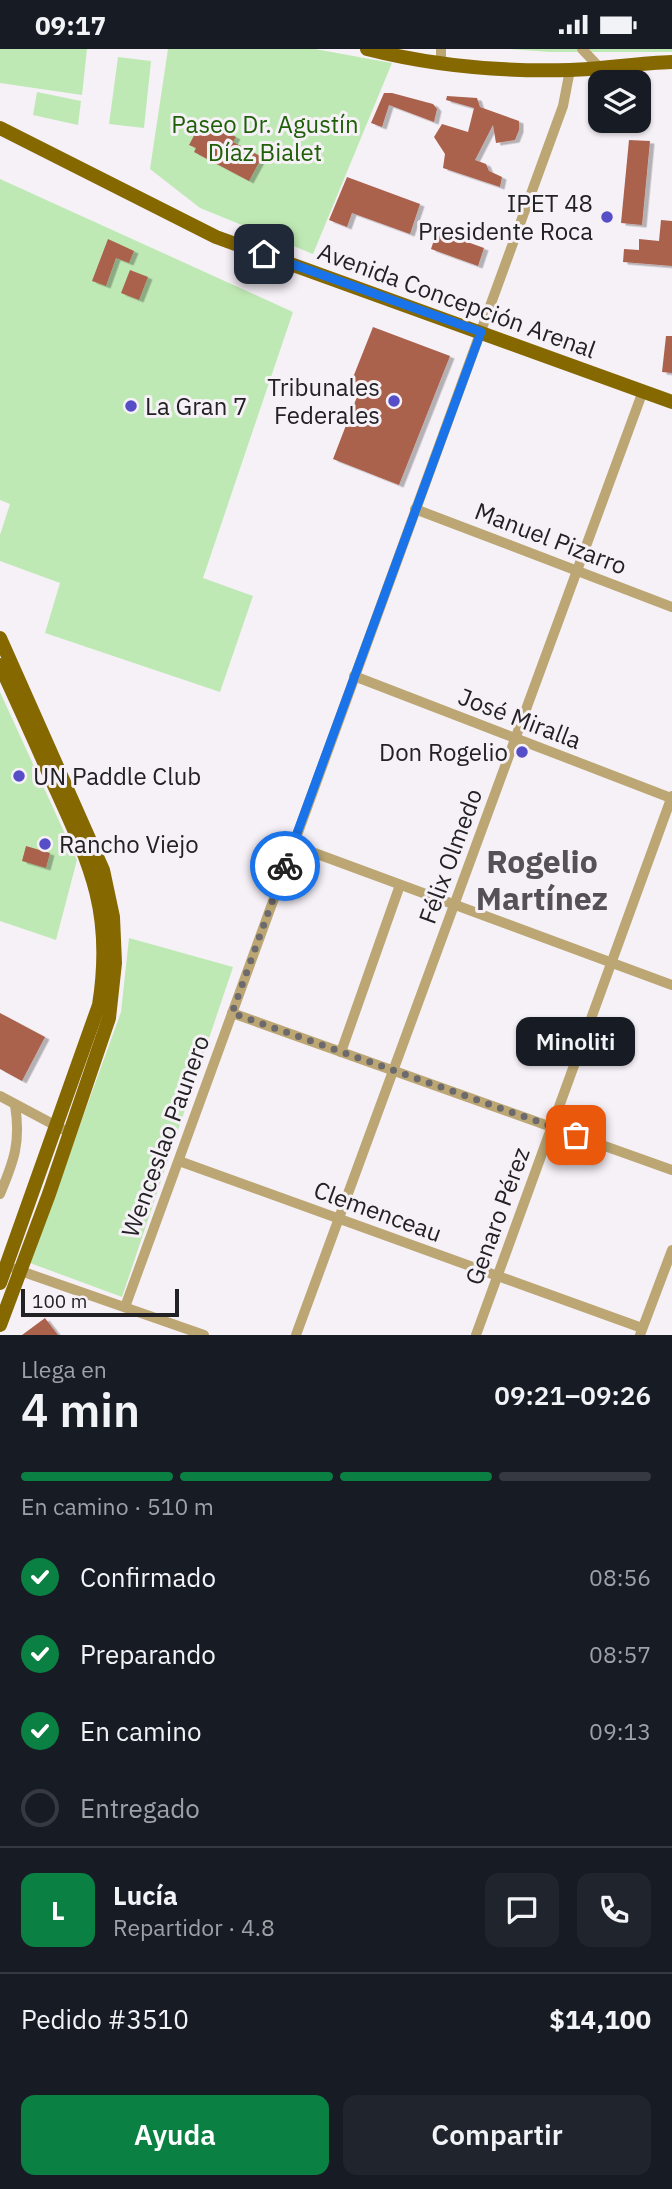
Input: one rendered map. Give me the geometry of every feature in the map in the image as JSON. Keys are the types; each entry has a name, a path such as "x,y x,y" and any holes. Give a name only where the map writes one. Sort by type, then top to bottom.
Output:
{"main road":[{"path":"367,49 441,65 470,68 570,70 672,62"},
{"name":"Avenida Concepción Arenal","path":"0,128 199,229 479,336"},
{"name":"Avenida Concepción Arenal","path":"0,137 191,234 479,336 641,395 672,409"},
{"name":"Avenida Concepción Arenal","path":"641,395 672,402"},
{"path":"0,638 98,857 107,883 113,917 114,978 109,1018 6,1266 0,1325"},
{"path":"0,665 86,854 97,892 103,928 104,974 99,1005 21,1271 4,1286"}],"street":[{"path":"441,65 442,49"},
{"path":"582,49 600,68"},
{"name":"Wenceslao Paunero","path":"125,1307 563,106 570,70"},
{"name":"Félix Olmedo","path":"296,1335 641,395"},
{"name":"Manuel Pizarro","path":"415,509 672,607"},
{"name":"José Miralla","path":"354,676 671,797"},
{"name":"Genaro Pérez","path":"476,1335 671,797"},
{"path":"293,845 672,985"},
{"path":"341,1052 400,885"},
{"path":"232,1013 672,1170"},
{"path":"0,1096 63,1129"},
{"path":"0,1194 18,1144 15,1105"},
{"name":"Clemenceau","path":"179,1161 641,1331"},
{"path":"641,1331 672,1249"},
{"path":"6,1266 204,1335"}],"green space":[{"path":"0,49 87,49 82,95 0,83"},
{"name":"Paseo Dr. Agustín Díaz Bialet","path":"168,49 315,49 392,63 313,254 200,208 150,169"},
{"path":"509,49 672,49 672,52 550,52"},
{"path":"118,57 151,61 144,128 109,124"},
{"path":"37,92 81,101 78,125 33,115"},
{"name":"La Gran 7","path":"0,179 293,312 203,578 253,596 220,692 45,633 60,583 0,561 0,535 10,504 0,500"},
{"name":"UN Paddle Club","path":"0,692 77,860 56,940 0,921"},
{"path":"129,938 233,967 122,1297 30,1263 121,1012"}],"building":[{"path":"384,93 433,104 437,109 434,122 389,105 382,127 371,123"},
{"path":"447,96 477,98 480,107 519,121 515,140 496,143 493,125 475,160 486,164 489,171 502,177 500,187 443,168 445,154 434,137 442,124 468,132 474,108 446,100"},
{"path":"208,129 217,134 220,129 236,137 233,142 262,157 249,181 194,152 196,148 189,145 197,130 205,134"},
{"path":"629,140 650,141 642,225 621,223"},
{"path":"347,177 420,204 410,234 352,213 347,227 329,220"},
{"path":"661,220 672,221 672,266 623,262 624,249 639,250 639,239 659,241"},
{"path":"437,231 484,248 478,266 431,249"},
{"path":"108,239 134,251 129,263 116,258 106,286 92,281"},
{"path":"130,270 148,277 139,300 121,293"},
{"name":"Tribunales Federales","path":"373,327 450,356 399,485 333,459 360,389 350,385"},
{"path":"666,336 672,336 672,373 662,372"},
{"path":"26,846 50,853 46,868 22,861"},
{"path":"0,1013 45,1037 22,1081 0,1069"},
{"path":"45,1318 58,1335 22,1335"}],"way so far":[{"path":"285,866 232,1013 576,1135"}],"place":[{"name":"IPET 48 Presidente Roca","path":"607,217"},
{"name":"Tribunales Federales","path":"394,401"},
{"name":"La Gran 7","path":"131,406"},
{"name":"Don Rogelio","path":"522,752"},
{"name":"UN Paddle Club","path":"19,776"},
{"name":"Rancho Viejo","path":"45,844"},
{"name":"Minoliti","path":"576,1135"}],"district":[{"name":"Rogelio Martínez","path":"542,880"}],"route":[{"path":"264,254 481,332 285,866"}]}
